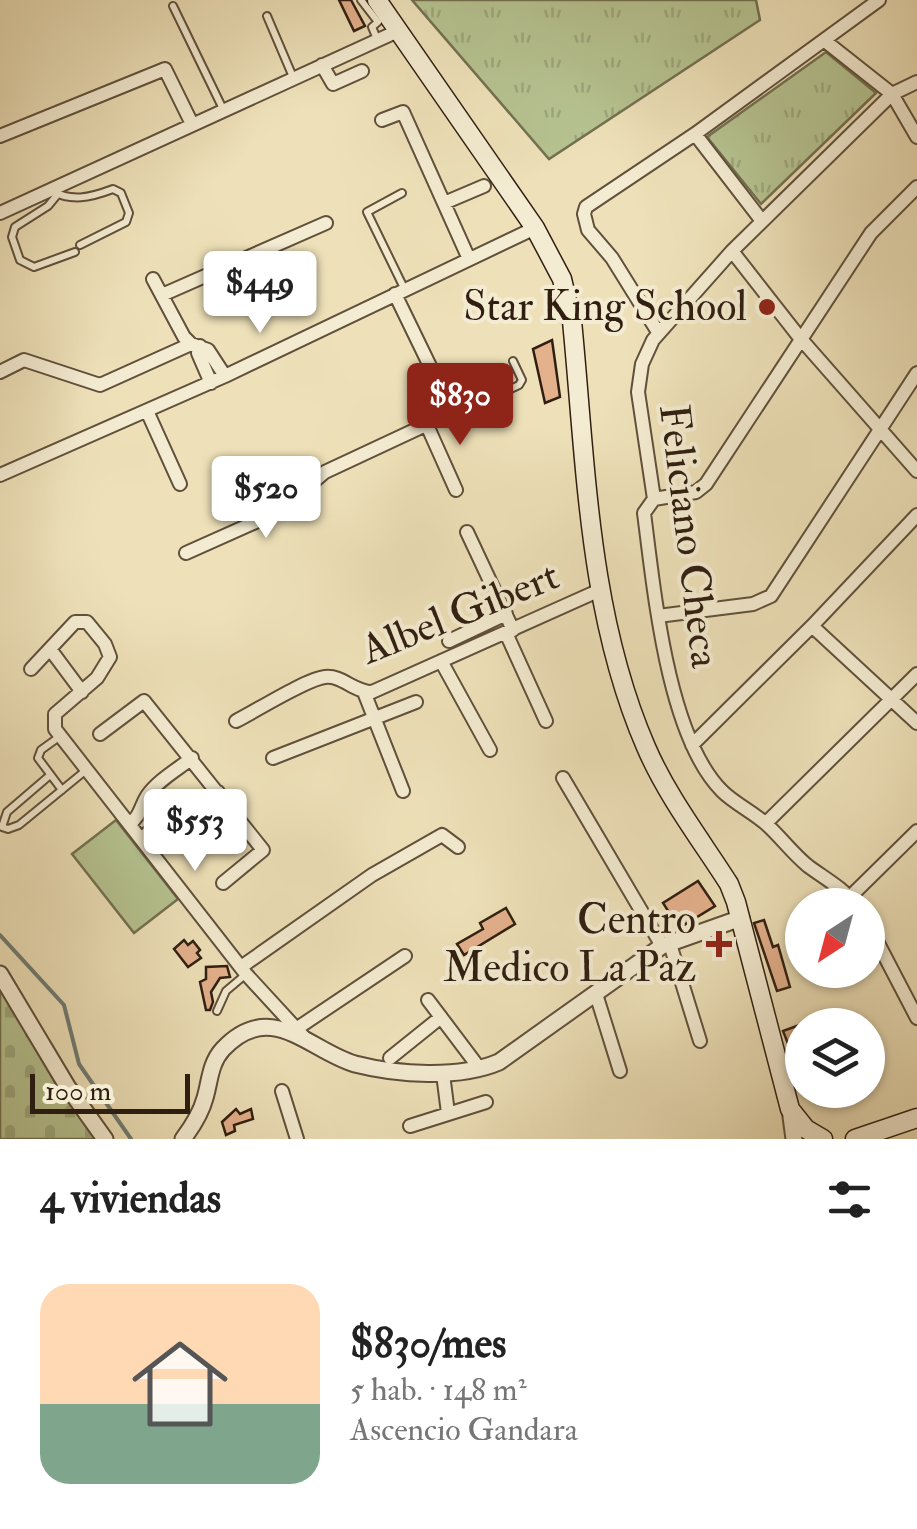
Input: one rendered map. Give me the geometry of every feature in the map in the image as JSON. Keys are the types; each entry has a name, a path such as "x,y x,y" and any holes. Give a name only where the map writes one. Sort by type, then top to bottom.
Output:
{"main road":[{"path":"377,0 536,228 568,300 600,590 614,654 646,748 729,884 785,1089"},
{"path":"790,1108 802,1125 822,1139"},
{"path":"855,1139 917,1118"}],"street":[{"path":"878,0 586,207 585,223 658,332 732,251 892,94 917,82"},
{"path":"0,213 400,30"},
{"path":"825,41 892,94 917,137"},
{"path":"322,65 333,84 362,71"},
{"path":"0,136 165,68 192,124"},
{"path":"382,120 403,112 469,259"},
{"path":"694,134 762,221"},
{"path":"444,203 484,186"},
{"path":"654,499 702,489 870,233 917,187"},
{"path":"162,295 326,223"},
{"path":"0,475 211,383 536,228"},
{"path":"732,251 800,338 917,470"},
{"path":"154,280 196,345 211,383"},
{"path":"186,554 278,512 326,472 436,419 444,405 444,395 400,291"},
{"name":"Feliciano Checa","path":"658,332 642,364 638,392 654,499 644,513 658,616 672,681 692,745 722,792 766,824 805,864 836,888"},
{"path":"0,372 24,360 100,385 196,345 208,350 225,376"},
{"path":"658,616 753,604 771,596 917,374"},
{"path":"146,411 180,484"},
{"path":"426,423 456,490"},
{"path":"692,745 917,515"},
{"path":"467,532 506,614 509,632 546,721"},
{"name":"Albel Gibert","path":"236,721 323,677 372,692 600,590"},
{"path":"449,640 506,614"},
{"path":"31,670 72,624 79,620 87,622 105,644 110,658 104,670 55,714 53,724 60,736 244,970 300,1032 355,1064 443,1074 499,1062 666,945 741,918"},
{"path":"812,626 917,724"},
{"path":"50,649 82,692"},
{"path":"441,661 490,750"},
{"path":"766,824 917,674"},
{"path":"364,692 403,791"},
{"path":"100,734 144,701 192,758 262,850 223,883"},
{"path":"273,758 416,702"},
{"path":"130,824 138,818 152,790 192,758"},
{"path":"562,778 666,945 700,1042"},
{"path":"141,840 150,831 171,828 218,792"},
{"path":"865,888 917,831"},
{"path":"244,970 372,875 429,840 442,835 458,847"},
{"path":"183,1139 200,1112 214,1061 224,1048 248,1031 261,1028 300,1032 405,956"},
{"path":"885,956 917,1018"},
{"path":"0,974 67,1086 105,1139"},
{"path":"905,993 917,982"},
{"path":"596,994 620,1071"},
{"path":"428,1000 480,1069"},
{"path":"390,1058 441,1017"},
{"path":"443,1074 448,1114"},
{"path":"282,1091 298,1139"},
{"path":"410,1126 486,1102"},
{"path":"790,1108 794,1139"}],"lane":[{"path":"361,0 378,22 372,27 377,40"},
{"path":"173,6 223,110"},
{"path":"267,16 293,78"},
{"path":"113,190 124,198 129,213 126,222 34,267 20,260 14,244 16,226 48,206 53,192 77,199 113,190"},
{"path":"400,291 367,212 402,193"},
{"path":"444,405 473,407 519,385 522,380 513,361"},
{"path":"60,736 38,754 40,764 62,790"},
{"path":"48,776 7,812 1,825 8,829 19,825 87,770"},
{"path":"217,1011 226,991 244,970"}],"green space":[{"path":"412,0 756,0 760,20 549,159"},
{"path":"826,52 876,93 761,204 707,137"},
{"path":"116,820 178,899 134,933 72,854"},
{"path":"0,991 22,1018 60,1092 100,1139 0,1139"}],"building":[{"path":"339,0 351,0 365,26 354,31"},
{"path":"552,340 560,397 545,403 533,349"},
{"path":"698,881 715,906 679,928 663,903"},
{"path":"506,908 515,924 464,955 457,944 483,929 480,923"},
{"path":"764,920 773,947 778,945 787,988 777,991 754,923"},
{"path":"184,940 188,945 193,941 200,950 197,953 201,958 188,967 174,949"},
{"path":"227,966 230,977 220,978 211,992 210,1010 206,1010 200,982 206,979 206,967"},
{"path":"236,1109 240,1114 251,1109 253,1119 234,1125 235,1131 226,1135 222,1122"}],"waterway":[{"path":"0,935 64,1005 79,1064 131,1139"}],"place":[{"name":"Star King School","path":"767,307"},
{"name":"Centro Medico La Paz","path":"719,944"}]}
